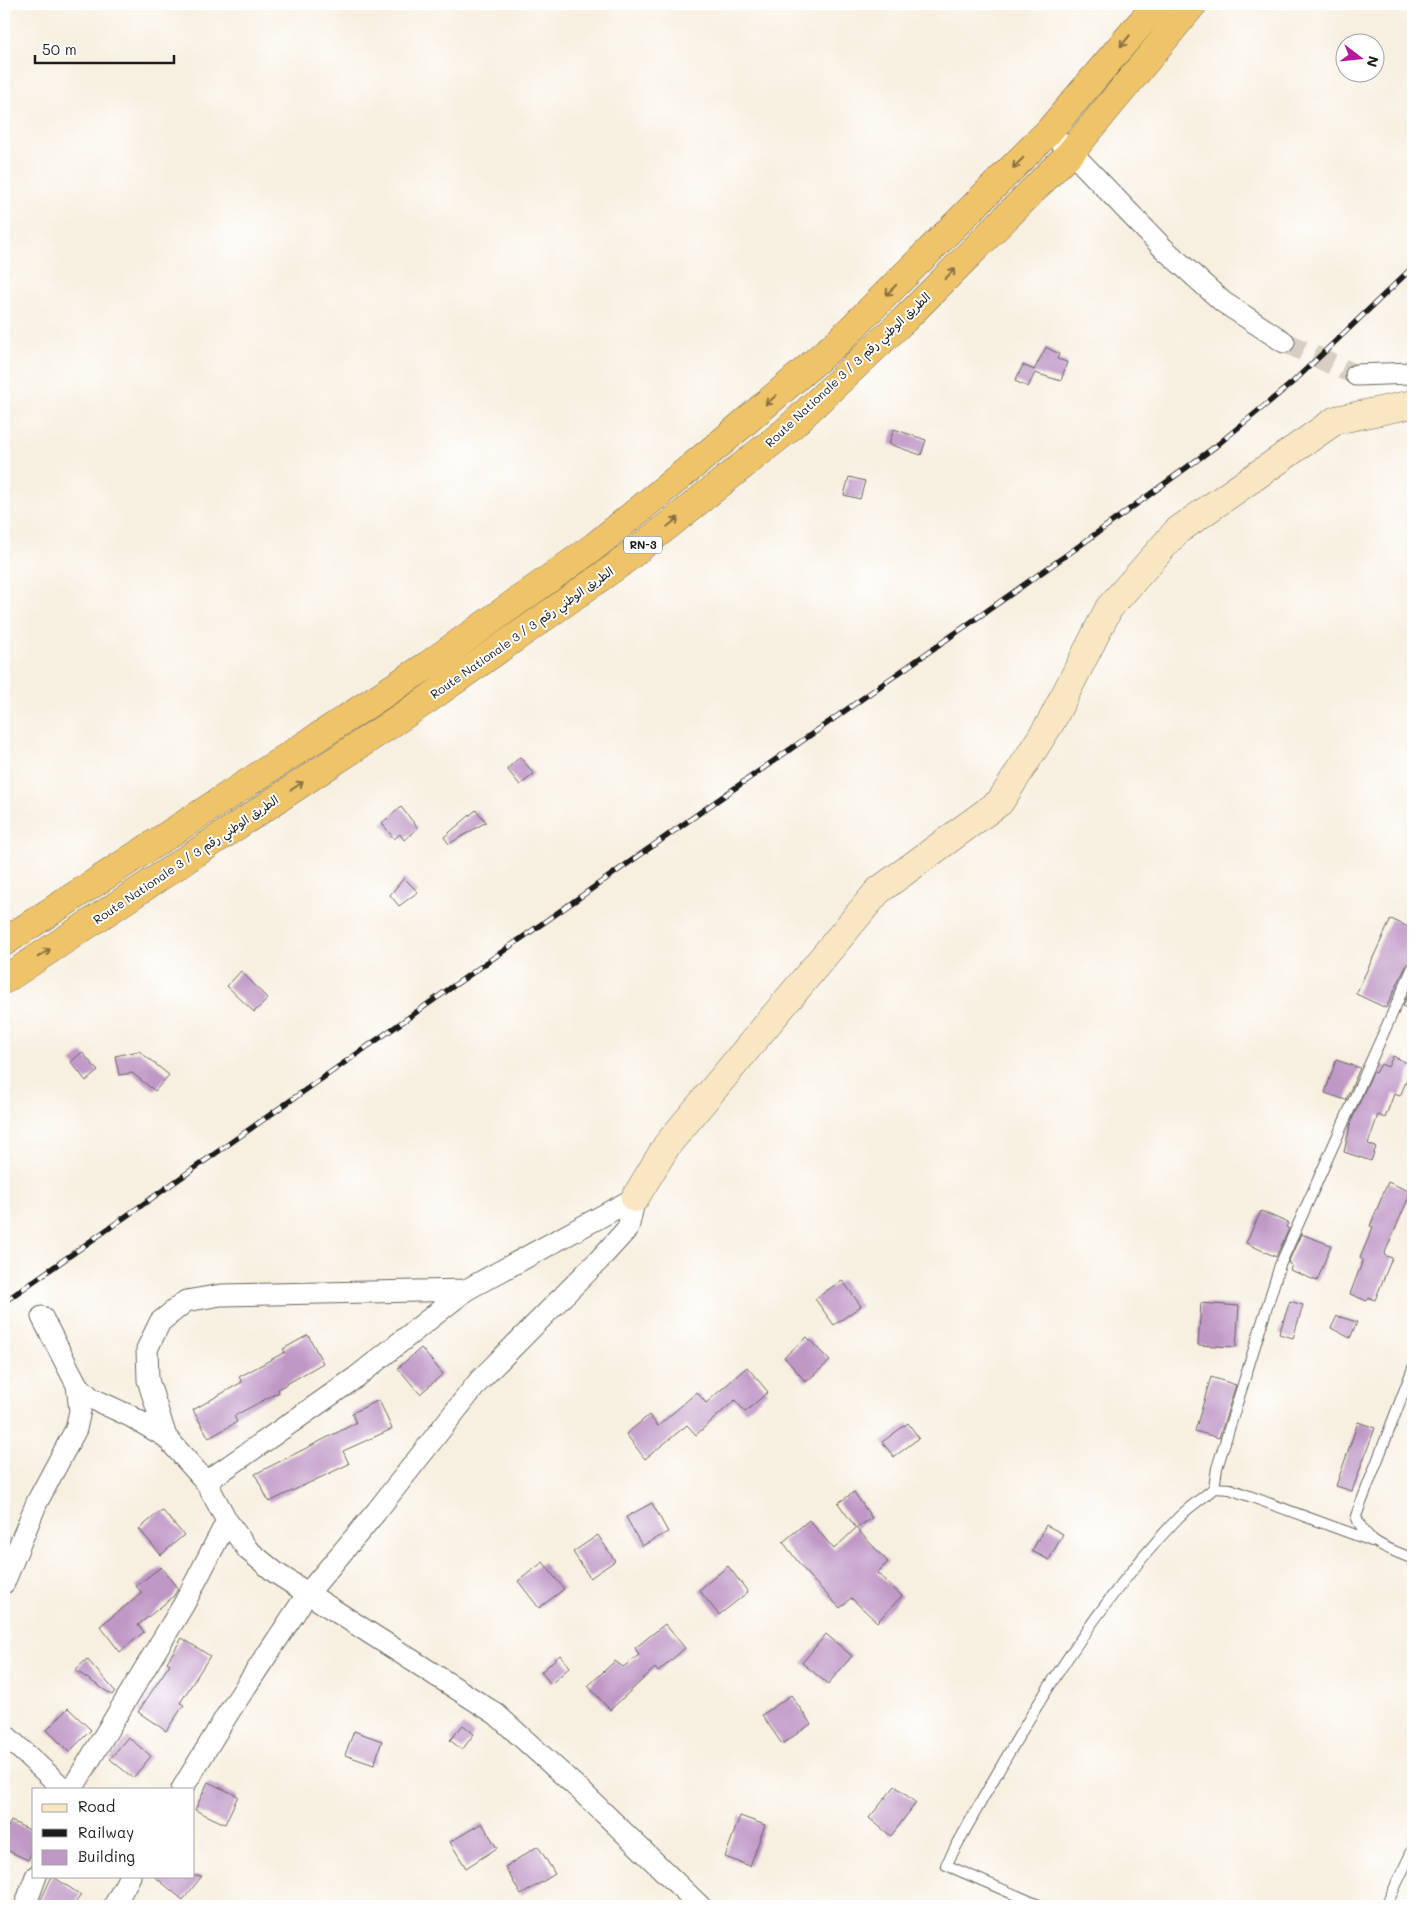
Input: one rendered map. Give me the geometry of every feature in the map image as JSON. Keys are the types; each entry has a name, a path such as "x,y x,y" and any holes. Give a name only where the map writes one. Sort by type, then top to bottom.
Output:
{"highway":[{"name":"RN-3","path":"4,942 428,665 595,546 723,441 840,341 1049,131 1157,4"},
{"name":"Route Nationale 3 / الطريق الوطني رقم 3","path":"4,980 427,700 621,563 786,431 904,320 1072,152 1193,4"}],"street":[{"path":"1049,131 1072,152 1163,248 1223,302 1284,342"},
{"path":"1356,376 1413,373"},
{"path":"183,1788 227,1715 308,1593 376,1512 479,1381 599,1260 628,1228 635,1198 667,1145 878,892 1000,802 1051,722 1109,608 1177,531 1336,420 1413,404"},
{"path":"206,1482 355,1378 466,1290 635,1198"},
{"path":"166,1437 148,1380 147,1349 160,1322 186,1301 221,1295 466,1290"},
{"path":"42,1317 77,1384 91,1398 130,1416 166,1437 206,1482 248,1550 276,1573 496,1714 581,1791 700,1906"},
{"path":"4,1583 37,1502 76,1429 80,1411 77,1384"},
{"path":"73,1788 184,1604 228,1520"},
{"path":"4,1734 63,1788"},
{"path":"25,1906 35,1878"},
{"path":"114,1906 129,1878"}],"lane":[{"path":"1041,1906 946,1865 1010,1749 1063,1664 1135,1568 1178,1518 1214,1488 1217,1468 1280,1265 1413,967"},
{"path":"1372,1541 1361,1530 1356,1516 1413,1368"},
{"path":"1214,1488 1230,1489 1372,1541 1413,1559"},
{"path":"1386,1906 1413,1849"}],"building":[{"path":"1046,347 1059,354 1057,359 1067,362 1061,381 1035,373 1028,387 1015,381 1023,365 1034,370"},
{"path":"894,429 926,440 921,455 889,444"},
{"path":"849,477 865,481 860,499 844,495"},
{"path":"520,757 534,774 520,785 507,769"},
{"path":"401,807 418,828 404,840 400,834 394,839 382,823"},
{"path":"476,810 486,822 449,844 444,837"},
{"path":"404,878 418,892 399,906 390,895"},
{"path":"1391,919 1413,929 1413,960 1407,964 1386,1008 1356,994"},
{"path":"241,971 268,999 254,1012 227,986"},
{"path":"1413,983 1413,1011 1403,1006"},
{"path":"139,1051 169,1075 155,1091 132,1073 119,1075 115,1056"},
{"path":"82,1052 98,1071 86,1081 71,1062"},
{"path":"1393,1056 1413,1066 1400,1096 1394,1094 1385,1118 1378,1115 1368,1144 1376,1147 1371,1161 1344,1152 1351,1122 1373,1072 1376,1073 1381,1064 1388,1067"},
{"path":"1336,1060 1360,1068 1346,1100 1325,1093"},
{"path":"1388,1182 1411,1192 1384,1255 1392,1258 1375,1300 1369,1298 1367,1301 1350,1294 1363,1260 1360,1258 1373,1227 1370,1226"},
{"path":"1261,1211 1288,1223 1286,1227 1289,1229 1276,1257 1246,1243"},
{"path":"1301,1234 1331,1245 1317,1281 1290,1270 1292,1265 1288,1263"},
{"path":"842,1280 861,1306 834,1325 815,1299"},
{"path":"1290,1301 1303,1305 1293,1338 1279,1334"},
{"path":"1201,1303 1239,1306 1236,1347 1198,1345"},
{"path":"1337,1316 1357,1322 1350,1338 1331,1328"},
{"path":"308,1335 323,1363 278,1389 279,1392 234,1416 237,1422 209,1438 193,1410 242,1382 239,1377 285,1352 283,1349"},
{"path":"807,1337 830,1361 806,1382 784,1357"},
{"path":"421,1348 443,1374 420,1394 398,1368"},
{"path":"747,1367 768,1392 745,1412 735,1400 696,1435 687,1425 645,1459 626,1434 649,1415 658,1426 697,1392 706,1403"},
{"path":"1211,1377 1236,1385 1219,1438 1195,1431"},
{"path":"379,1400 392,1429 343,1451 349,1464 269,1502 255,1474 356,1423 352,1413"},
{"path":"1358,1422 1375,1428 1352,1491 1336,1486"},
{"path":"908,1423 919,1438 894,1457 882,1442"},
{"path":"854,1492 872,1518 856,1528 838,1503"},
{"path":"652,1503 668,1532 642,1546 626,1517"},
{"path":"162,1510 184,1535 161,1555 139,1529"},
{"path":"809,1520 834,1549 856,1528 888,1562 877,1573 902,1596 877,1622 851,1598 840,1608 808,1575 783,1542"},
{"path":"1046,1525 1063,1534 1049,1560 1032,1551"},
{"path":"598,1535 615,1561 590,1578 573,1552"},
{"path":"543,1562 564,1589 539,1608 518,1581"},
{"path":"728,1566 748,1592 719,1615 699,1590"},
{"path":"161,1567 178,1589 173,1597 138,1625 144,1632 120,1652 100,1626 142,1593 136,1586"},
{"path":"665,1624 685,1648 658,1672 655,1668 610,1710 588,1686 615,1661 623,1667 639,1655 635,1648"},
{"path":"826,1634 852,1656 828,1684 802,1663"},
{"path":"182,1638 210,1656 180,1703 184,1705 166,1731 138,1712 170,1664 167,1662"},
{"path":"560,1655 570,1667 551,1684 541,1672"},
{"path":"87,1659 115,1691 112,1695 75,1670"},
{"path":"791,1695 811,1724 782,1744 762,1715"},
{"path":"68,1708 91,1730 69,1752 47,1730"},
{"path":"463,1725 474,1734 462,1750 450,1740"},
{"path":"354,1731 382,1741 374,1765 345,1755"},
{"path":"128,1737 151,1756 133,1778 110,1759"},
{"path":"208,1782 238,1796 225,1824 195,1810"},
{"path":"895,1786 916,1803 891,1836 869,1818"},
{"path":"740,1816 765,1825 750,1866 725,1857"},
{"path":"11,1821 32,1831 32,1852 28,1860 4,1849 4,1836"},
{"path":"482,1823 497,1848 466,1868 450,1842"},
{"path":"538,1846 555,1874 521,1895 505,1867"},
{"path":"195,1876 202,1876 183,1900 156,1878 195,1878"},
{"path":"51,1878 55,1878 81,1895 73,1906 38,1906"}],"tunnel":[{"path":"1284,342 1356,375"}],"railway":[{"path":"4,1302 1075,549 1216,446 1293,382 1413,267"}]}
